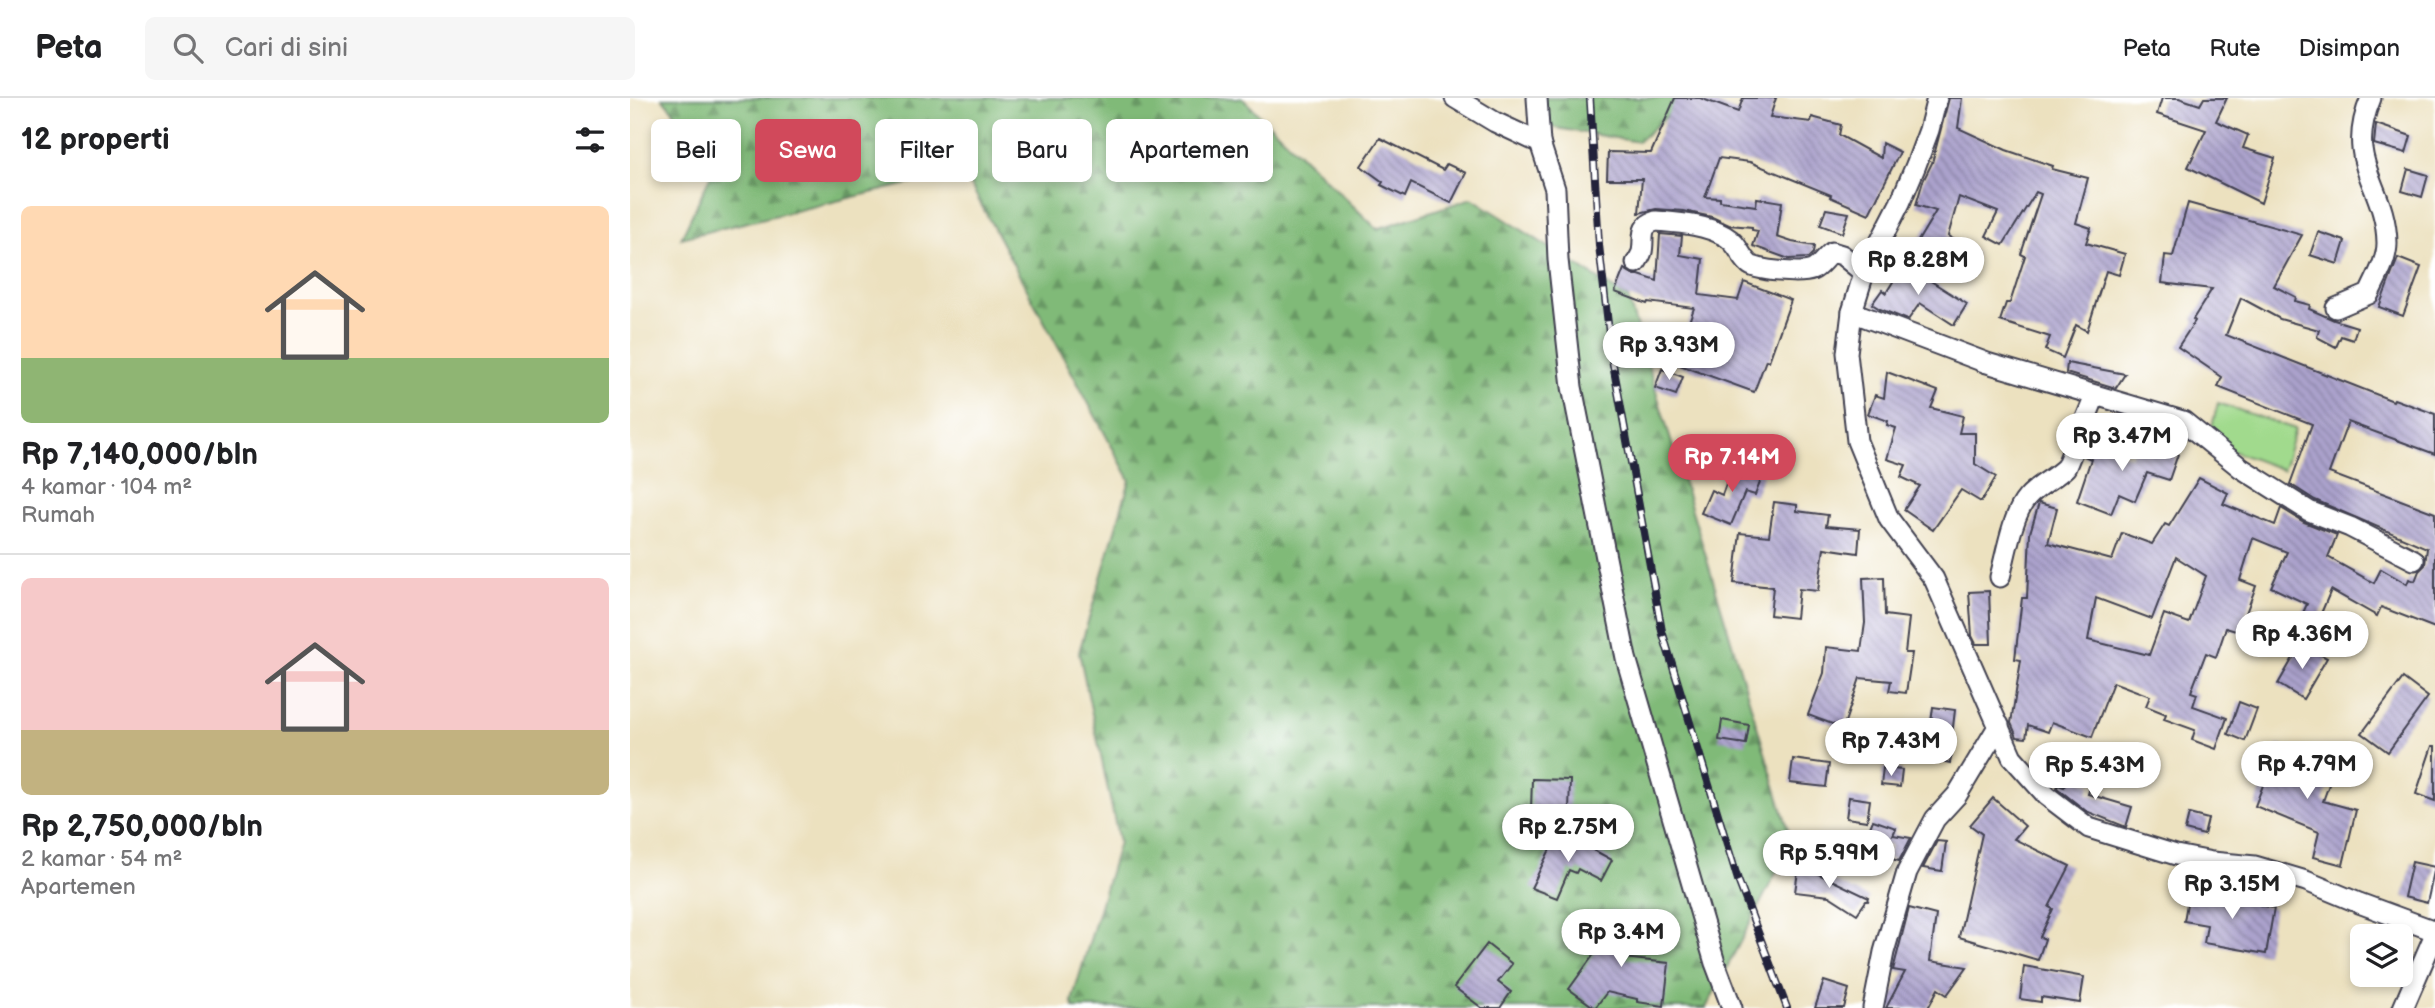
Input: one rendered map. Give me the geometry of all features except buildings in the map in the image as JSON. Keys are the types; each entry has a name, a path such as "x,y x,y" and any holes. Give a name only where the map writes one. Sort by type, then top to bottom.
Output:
{"street":[{"path":"1455,98 1495,122 1540,143"},
{"path":"1537,98 1540,143 1555,189 1558,260 1572,387 1626,658 1714,963 1732,1008"},
{"path":"1937,98 1929,130 1900,203 1864,273 1852,312 1847,353 1857,441 1889,519 1934,579 2011,758 2047,796 2089,828 2176,855 2255,866 2306,881 2435,933 2403,1008"},
{"path":"2336,309 2369,294 2383,264 2387,245 2384,219 2362,157 2360,139 2371,98"},
{"path":"1636,263 1642,253 1643,229 1656,221 1706,228 1716,232 1736,244 1747,263 1756,269 1802,272 1813,270 1832,252 1842,255 1864,273"},
{"path":"1852,312 1987,363 2183,421 2241,468 2309,511 2350,527 2414,560"},
{"path":"2000,578 2020,507 2038,487 2066,467 2095,396"},
{"path":"1873,1008 1884,952 1907,872 1936,819 1957,795 1999,725"}],"green space":[{"path":"662,98 1242,98 1264,119 1106,119 1106,182 1273,182 1273,128 1377,229 1472,198 1628,298 1792,842 1706,1008 1074,1008 1072,1001 1119,842 1079,652 1130,480 969,182 978,182 978,119 875,119 875,182 917,182 681,238 708,182 741,182 741,119 680,119"},
{"path":"1532,98 1687,98 1638,142 1539,125"},
{"path":"2218,403 2295,429 2283,470 2208,442"}],"railway":[{"path":"1590,98 1599,245 1612,359 1662,631 1738,880 1787,1008"}]}
